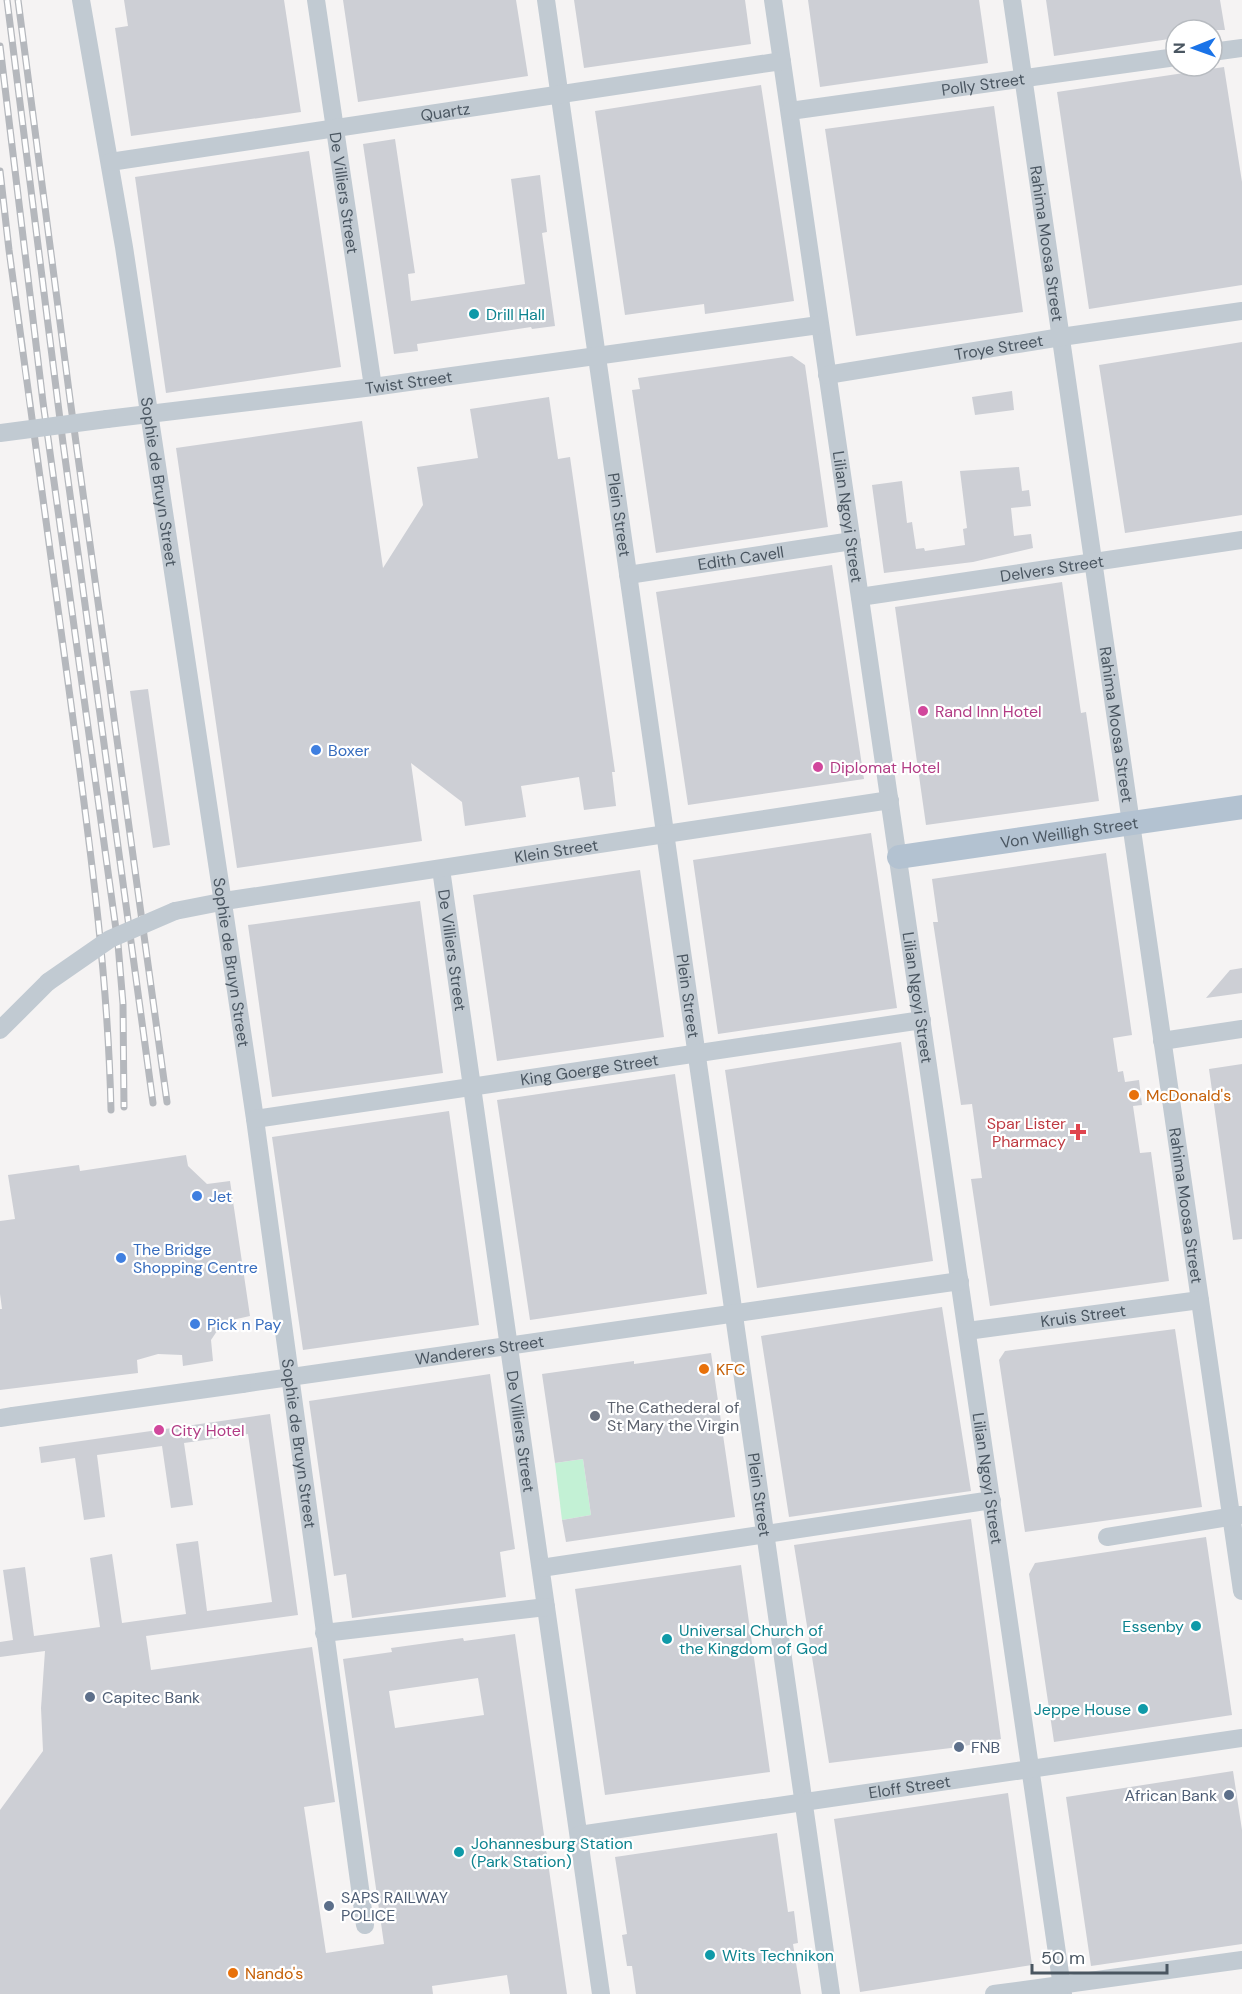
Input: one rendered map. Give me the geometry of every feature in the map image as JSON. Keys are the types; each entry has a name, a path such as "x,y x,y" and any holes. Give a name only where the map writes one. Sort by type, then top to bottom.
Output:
{"main road":[{"name":"Von Weilligh Street","path":"899,857 1242,807"}],"street":[{"name":"Sophie de Bruyn Street","path":"81,0 110,162 150,415 255,1119 365,1925"},
{"name":"De Villiers Street","path":"316,0 373,387"},
{"name":"Plein Street","path":"546,0 831,1994"},
{"name":"Lilian Ngoyi Street","path":"773,0 1063,1989"},
{"name":"Rahima Moosa Street","path":"1012,0 1200,1300 1237,1516 1242,1592"},
{"path":"1224,50 1242,48"},
{"name":"Polly Street","path":"790,111 1164,59"},
{"name":"Quartz","path":"110,162 782,61"},
{"name":"Troye Street","path":"827,375 1061,337 1242,311"},
{"name":"Twist Street","path":"0,433 373,387 819,324"},
{"name":"Delvers Street","path":"860,597 1242,540"},
{"name":"Edith Cavell","path":"628,575 852,541"},
{"name":"Klein Street","path":"0,1030 48,982 110,939 175,911 890,800"},
{"name":"De Villiers Street","path":"441,869 601,1994"},
{"name":"King Goerge Street","path":"255,1119 922,1020"},
{"path":"1162,1041 1242,1029"},
{"name":"Wanderers Street","path":"6,1417 960,1281"},
{"name":"Kruis Street","path":"967,1331 1200,1300"},
{"path":"541,1568 992,1500"},
{"path":"1107,1537 1237,1516"},
{"path":"324,1633 546,1607"},
{"name":"Eloff Street","path":"579,1835 1242,1738"},
{"path":"994,1994 1063,1989 1242,1960"}],"green space":[{"path":"583,1459 591,1515 562,1520 555,1463"}],"building":[{"path":"124,0 284,0 301,112 131,136 115,28 128,26"},
{"path":"343,0 516,0 528,76 358,102"},
{"path":"574,0 745,0 751,44 584,68"},
{"path":"808,0 979,0 988,63 820,87"},
{"path":"1046,0 1220,0 1223,18 1164,18 1164,40 1054,56"},
{"path":"1224,67 1242,182 1242,285 1089,309 1057,92 1164,76 1164,78 1224,78"},
{"path":"761,85 794,301 705,314 704,304 625,315 595,111"},
{"path":"994,106 1023,312 856,336 825,129"},
{"path":"395,139 415,273 408,274 411,301 525,284 511,179 540,175 547,232 542,233 555,326 532,329 531,327 417,344 418,351 394,354 363,144"},
{"path":"309,151 341,367 166,393 135,177"},
{"path":"1242,342 1242,515 1125,533 1099,365"},
{"path":"792,356 805,365 828,527 656,553 632,390 640,389 638,378"},
{"path":"1012,391 1014,410 975,415 972,397"},
{"path":"549,397 558,459 570,457 615,772 612,772 616,806 584,810 579,777 521,786 526,817 465,826 462,802 411,763 422,841 237,868 176,448 362,421 383,568 423,505 417,467 478,458 470,409"},
{"path":"1019,467 1022,491 1029,490 1031,506 1011,508 1014,536 1031,534 1033,548 973,562 884,573 872,485 902,481 907,523 912,522 916,549 924,548 925,551 965,545 963,529 967,528 960,471"},
{"path":"832,565 864,779 688,805 656,592"},
{"path":"1062,582 1081,713 1086,712 1099,801 926,825 895,607"},
{"path":"148,689 170,845 153,848 130,691"},
{"path":"871,833 897,1008 718,1034 693,860"},
{"path":"1106,853 1132,1035 1113,1038 1118,1072 1123,1071 1125,1082 1139,1080 1142,1105 1133,1106 1140,1153 1151,1152 1169,1281 990,1306 971,1179 982,1178 972,1104 961,1105 933,922 938,922 932,879"},
{"path":"640,870 664,1037 497,1061 473,895"},
{"path":"420,901 443,1073 272,1097 248,925"},
{"path":"1242,968 1242,993 1206,998 1230,970"},
{"path":"901,1042 933,1261 757,1288 725,1070"},
{"path":"1242,1064 1242,1239 1233,1240 1209,1069"},
{"path":"675,1074 707,1294 530,1320 497,1100"},
{"path":"449,1111 479,1325 303,1350 272,1137"},
{"name":"The Bridge Shopping Centre","path":"186,1155 188,1166 207,1184 230,1181 250,1316 223,1322 211,1340 213,1361 183,1366 182,1355 158,1354 137,1360 138,1373 0,1390 0,1309 2,1309 0,1221 15,1219 8,1175 79,1165 80,1171"},
{"path":"942,1307 971,1491 789,1517 761,1336"},
{"path":"1175,1329 1202,1507 1025,1532 999,1360 1005,1351"},
{"path":"711,1353 735,1517 566,1542 562,1520 591,1515 583,1459 555,1463 542,1374"},
{"path":"490,1374 515,1549 500,1552 506,1597 352,1618 346,1574 334,1576 309,1401"},
{"path":"270,1414 298,1615 146,1636 151,1670 312,1647 335,1802 304,1807 326,1953 384,1944 343,1659 392,1652 391,1648 463,1638 464,1641 515,1634 567,1994 510,1994 507,1975 432,1986 433,1994 0,1994 0,1810 43,1751 41,1708 45,1651 0,1657 0,1642 13,1640 3,1570 25,1567 34,1636 100,1627 90,1558 112,1554 122,1623 186,1614 176,1544 198,1541 207,1611 272,1602 248,1434 184,1443 193,1505 171,1508 162,1446 97,1455 105,1517 84,1520 75,1458 41,1463 39,1447","holes":["478,1678 484,1715 395,1728 389,1691"]},
{"path":"971,1519 1001,1739 959,1747 829,1763 794,1545"},
{"path":"1206,1537 1232,1715 1054,1742 1029,1574 1035,1563"},
{"path":"741,1565 770,1772 605,1795 575,1589"},
{"path":"1233,1771 1242,1830 1242,1944 1091,1966 1066,1797"},
{"path":"1008,1793 1032,1965 860,1992 834,1819"},
{"path":"777,1833 788,1912 794,1911 798,1943 793,1944 801,1994 636,1994 632,1966 627,1966 622,1935 627,1934 615,1857"}],"railway":[{"path":"7,0 63,443 153,1103"},
{"path":"18,0 70,399 167,1102"},
{"path":"0,46 43,402 118,944 123,1004 124,1107"},
{"path":"0,171 91,856 102,957 111,1110"}],"place":[{"name":"Drill Hall","path":"474,314"},
{"name":"Rand Inn Hotel","path":"923,711"},
{"name":"Boxer","path":"316,750"},
{"name":"Diplomat Hotel","path":"818,767"},
{"name":"McDonald's","path":"1134,1095"},
{"name":"Spar Lister Pharmacy","path":"1078,1132"},
{"name":"Jet","path":"197,1196"},
{"name":"The Bridge Shopping Centre","path":"121,1258"},
{"name":"Pick n Pay","path":"195,1324"},
{"name":"KFC","path":"704,1369"},
{"name":"The Cathederal of St Mary the Virgin","path":"595,1416"},
{"name":"City Hotel","path":"159,1430"},
{"name":"Essenby","path":"1196,1626"},
{"name":"Universal Church of the Kingdom of God","path":"667,1639"},
{"name":"Capitec Bank","path":"90,1697"},
{"name":"Jeppe House","path":"1143,1709"},
{"name":"FNB","path":"959,1747"},
{"name":"African Bank","path":"1229,1795"},
{"name":"Johannesburg Station (Park Station)","path":"459,1852"},
{"name":"SAPS RAILWAY POLICE","path":"329,1906"},
{"name":"Wits Technikon","path":"710,1955"},
{"name":"Nando's","path":"233,1973"}]}
